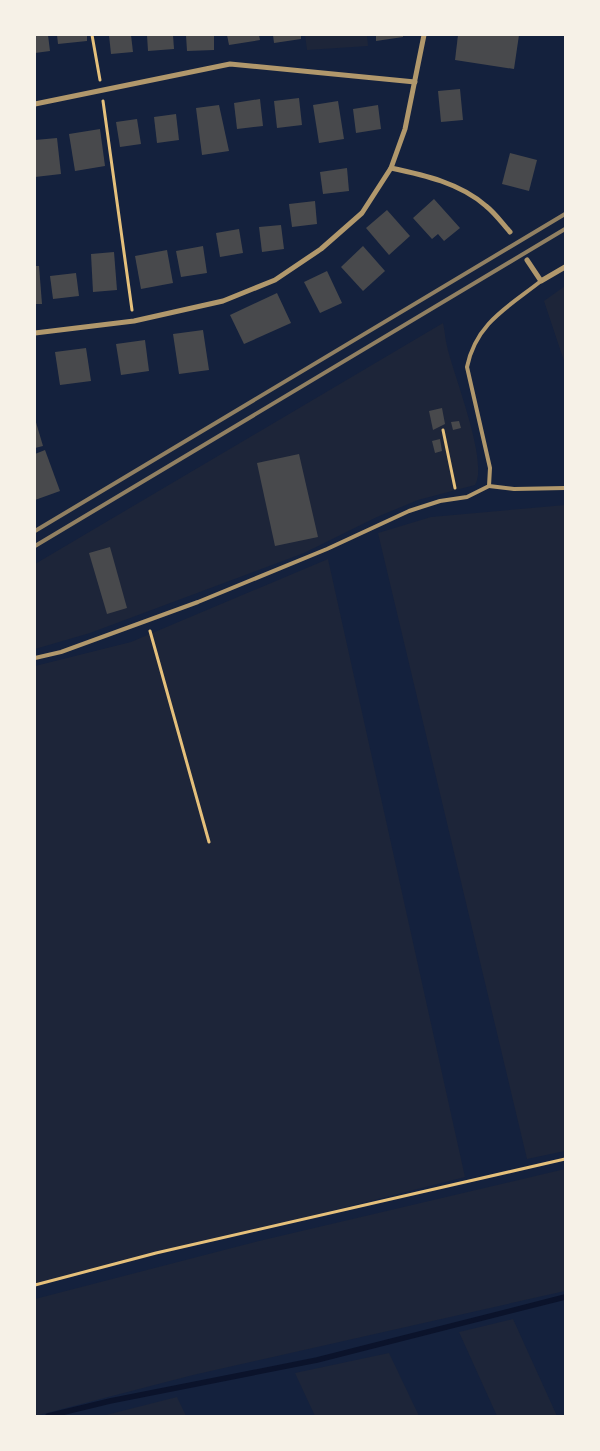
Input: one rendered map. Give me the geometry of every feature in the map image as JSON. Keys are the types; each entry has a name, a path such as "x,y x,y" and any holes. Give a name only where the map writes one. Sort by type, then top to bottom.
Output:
{"street":[{"path":"35,334 134,321 224,302 275,280 321,249 362,212 391,168 405,129 424,35"},
{"path":"35,104 230,64 415,82"},
{"path":"391,168 422,174 459,188 485,205 510,232"},
{"path":"527,260 541,281 565,267"}],"lane":[{"path":"489,486 490,468 467,367 470,350 479,334 491,319 541,281"},
{"path":"35,658 61,652 147,621 327,549 409,512 440,501 467,497 489,486 565,488"}],"path":[{"path":"92,35 102,89 134,321"},
{"path":"444,430 457,498"},
{"path":"147,621 209,842"},
{"path":"35,1285 156,1253 565,1160"}],"shaded area":[{"path":"305,35 367,35 368,46 307,50"},
{"path":"565,286 565,364 544,301"},
{"path":"443,323 447,346 474,438 478,474 475,485 418,500 377,517 304,553 90,633 35,649 35,564"},
{"path":"565,505 565,1151 527,1159 378,533 431,517"},
{"path":"328,559 465,1177 35,1286 35,666 131,642"},
{"path":"565,1169 565,1291 193,1375 35,1416 35,1299 259,1241"},
{"path":"513,1319 557,1416 497,1416 459,1332"},
{"path":"389,1353 419,1416 315,1416 295,1373"},
{"path":"177,1397 186,1416 102,1416"}],"building":[{"path":"35,35 48,35 50,51 35,53"},
{"path":"57,35 87,35 87,41 58,44"},
{"path":"109,35 131,35 133,52 111,54"},
{"path":"147,35 173,35 174,49 148,51"},
{"path":"186,35 214,35 214,50 187,51"},
{"path":"227,35 259,35 260,40 229,45"},
{"path":"273,35 301,35 301,39 274,43"},
{"path":"376,35 403,35 403,37 376,41"},
{"path":"458,35 519,35 514,69 455,60"},
{"path":"460,89 463,120 441,122 438,91"},
{"path":"299,98 302,125 277,128 274,101"},
{"path":"260,99 263,126 237,129 234,103"},
{"path":"338,101 344,139 319,143 313,105"},
{"path":"219,105 229,151 202,155 196,108"},
{"path":"378,105 381,129 356,133 353,109"},
{"path":"176,114 179,140 157,143 154,117"},
{"path":"137,119 141,144 120,147 116,122"},
{"path":"100,129 105,166 75,171 69,134"},
{"path":"57,138 61,174 35,177 35,140"},
{"path":"510,153 537,160 529,191 502,184"},
{"path":"347,168 349,191 323,194 320,172"},
{"path":"434,199 460,228 444,241 438,234 432,239 413,218"},
{"path":"315,201 317,224 292,227 289,204"},
{"path":"387,210 410,236 389,255 366,228"},
{"path":"281,225 284,249 262,252 259,227"},
{"path":"239,229 243,253 220,257 216,233"},
{"path":"203,246 207,273 181,277 176,251"},
{"path":"363,246 385,271 363,291 341,267"},
{"path":"167,250 173,283 141,289 135,256"},
{"path":"114,252 117,290 93,292 91,254"},
{"path":"35,266 39,266 42,304 35,304"},
{"path":"327,271 342,303 320,313 304,282"},
{"path":"76,273 79,296 53,299 50,276"},
{"path":"277,293 291,323 244,344 230,315"},
{"path":"203,330 209,370 179,374 173,334"},
{"path":"145,340 149,371 121,375 116,344"},
{"path":"86,348 91,381 60,385 55,352"},
{"path":"442,408 445,424 433,430 429,411"},
{"path":"35,419 43,446 35,448"},
{"path":"459,421 461,428 453,430 451,422"},
{"path":"440,439 442,451 435,453 432,441"},
{"path":"45,450 60,491 35,500 35,454"},
{"path":"299,454 318,537 275,546 257,463"},
{"path":"110,547 127,608 107,614 89,553"}],"waterway":[{"path":"48,1416 110,1401 317,1360 565,1297"}],"railway":[{"path":"35,531 565,214"},
{"path":"35,546 565,229"}]}
